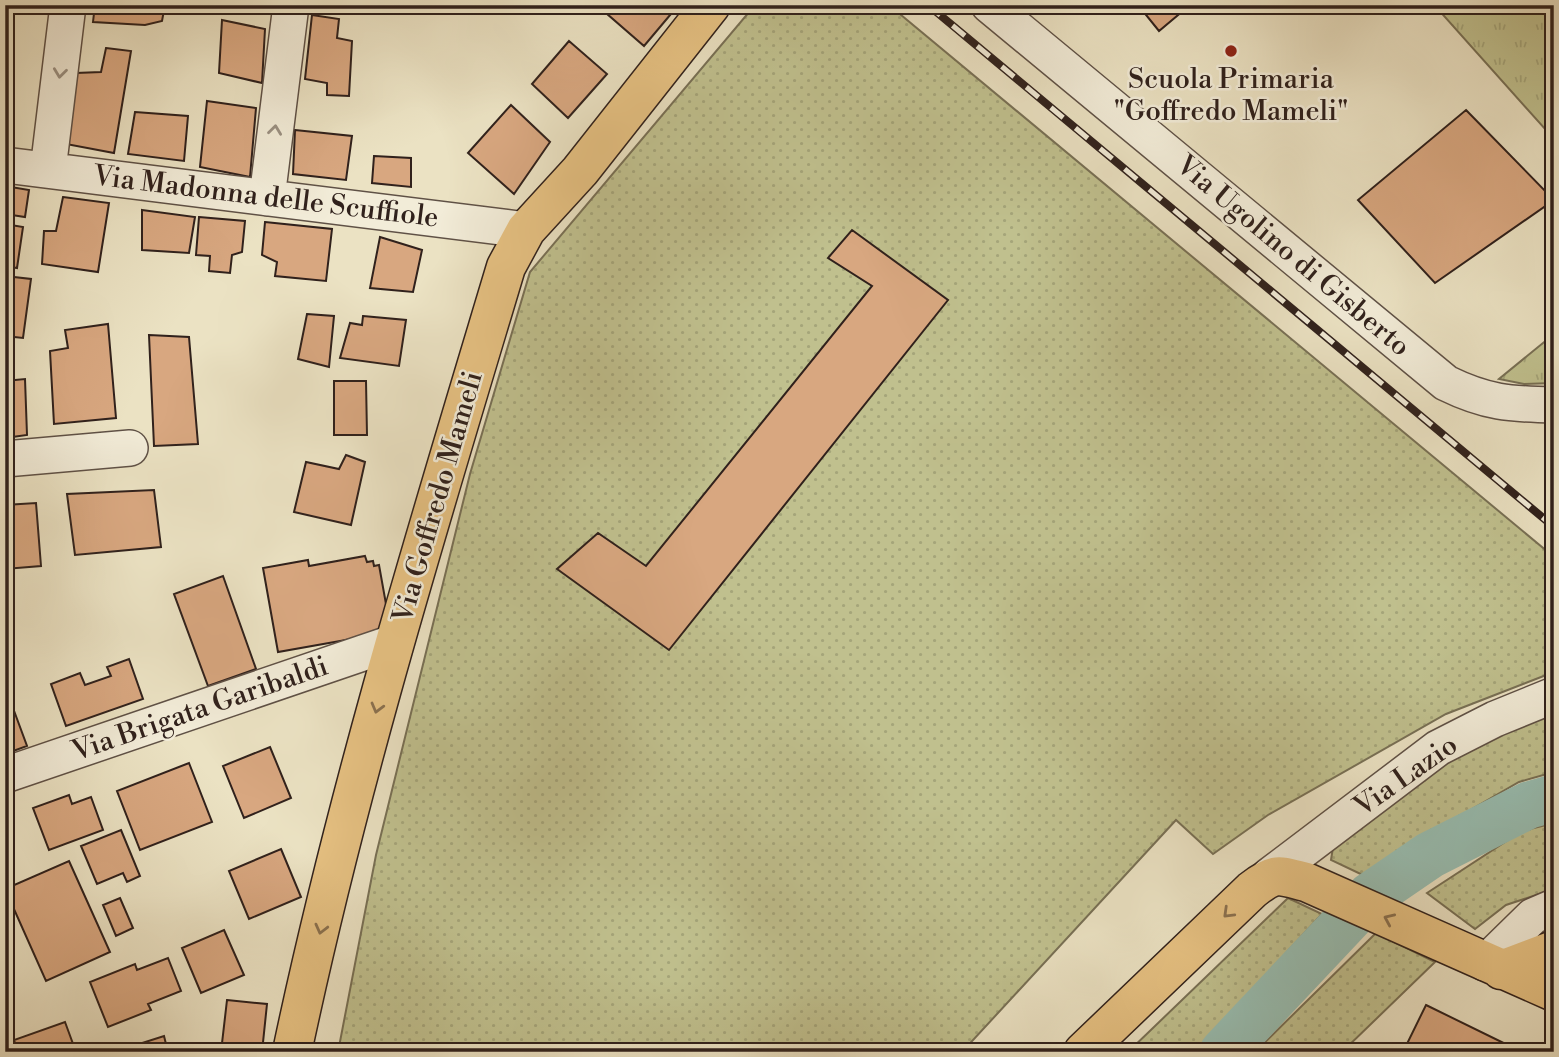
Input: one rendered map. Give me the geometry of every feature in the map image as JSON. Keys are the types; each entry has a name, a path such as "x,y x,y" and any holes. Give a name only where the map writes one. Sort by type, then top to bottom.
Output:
{"main road":[{"name":"Via Goffredo Mameli","path":"292,1052 345,831 395,642 506,267 526,230 580,171 707,7"},
{"path":"1083,1052 1269,876 1306,882 1554,992"},
{"path":"1479,960 1554,950"}],"street":[{"path":"48,170 68,5"},
{"path":"267,198 291,5"},
{"name":"Via Ugolino di Gisberto","path":"989,5 1446,383 1475,397 1510,404 1554,405"},
{"name":"Via Madonna delle Scuffiole","path":"5,165 526,230"},
{"path":"5,459 130,448"},
{"name":"Via Brigata Garibaldi","path":"5,775 395,642"},
{"name":"Via Lazio","path":"1269,876 1438,748 1495,719 1554,695"},
{"path":"1479,960 1533,916 1554,907"}],"green space":[{"path":"755,5 889,5 1554,557 1554,672 1446,714 1268,815 1213,854 1176,820 962,1052 338,1052 376,855 470,474 530,272"},
{"path":"1435,5 1554,5 1554,139 1436,7"},
{"path":"1554,334 1554,383 1524,384 1499,379"},
{"path":"1554,707 1554,772 1519,782 1408,846 1367,877 1331,860 1334,841 1472,743"},
{"path":"1554,823 1554,889 1506,905 1475,929 1427,893 1522,831"},
{"path":"1288,898 1322,914 1195,1052 1128,1052"},
{"path":"1376,933 1435,962 1342,1052 1255,1052"}],"building":[{"path":"95,5 165,5 162,21 145,25 93,22"},
{"path":"612,5 673,5 676,8 644,46 606,13"},
{"path":"1138,5 1190,5 1159,31"},
{"path":"312,15 339,19 337,38 352,41 349,96 327,95 327,83 305,79"},
{"path":"222,20 265,29 262,83 219,73"},
{"path":"569,41 607,74 568,118 532,84"},
{"path":"106,48 131,51 114,153 66,144 76,73 101,72"},
{"path":"207,101 256,108 250,177 200,167"},
{"path":"511,105 550,142 514,194 468,153"},
{"path":"1466,110 1554,200 1435,283 1358,200"},
{"path":"135,112 188,116 184,161 128,154"},
{"path":"295,130 352,136 346,180 293,174"},
{"path":"374,156 411,158 411,187 372,183"},
{"path":"5,186 29,190 25,217 5,214"},
{"path":"63,197 109,203 98,272 42,264 44,231 56,231"},
{"path":"142,210 195,217 189,253 142,250"},
{"path":"199,217 245,221 242,252 232,255 230,273 209,271 210,256 196,255"},
{"path":"265,222 332,229 326,281 275,276 277,262 262,255"},
{"path":"5,224 23,227 17,268 5,266"},
{"path":"852,230 948,300 669,650 557,569 598,533 646,566 872,286 828,258"},
{"path":"380,237 422,250 413,292 370,288"},
{"path":"5,276 31,279 23,338 5,336"},
{"path":"307,314 334,316 329,367 298,359"},
{"path":"363,316 406,320 399,366 340,358 350,323 362,325"},
{"path":"108,324 116,418 54,424 50,351 68,348 65,330"},
{"path":"149,335 189,337 198,444 154,446"},
{"path":"25,379 27,435 5,438 5,381"},
{"path":"334,381 366,381 367,435 334,435"},
{"path":"346,455 365,462 351,525 294,512 306,462 339,469"},
{"path":"154,490 161,547 75,555 67,494"},
{"path":"36,503 41,566 5,569 5,505"},
{"path":"365,556 367,562 373,561 374,566 379,565 391,632 278,652 263,568 308,560 309,566"},
{"path":"223,576 256,669 208,686 174,594"},
{"path":"129,659 143,699 66,726 51,684 80,673 85,685 111,676 107,667"},
{"path":"13,708 27,746 5,754 5,710"},
{"path":"270,747 291,798 244,818 223,766"},
{"path":"189,763 212,822 140,850 117,791"},
{"path":"69,795 72,804 91,797 103,830 49,850 33,808"},
{"path":"121,830 140,876 127,882 123,873 97,884 81,846"},
{"path":"281,849 301,897 249,919 229,871"},
{"path":"69,861 110,952 46,981 5,889"},
{"path":"120,898 133,928 116,936 103,905"},
{"path":"224,930 244,975 201,993 182,948"},
{"path":"168,958 181,991 148,1004 151,1010 108,1027 90,982 135,964 137,970"},
{"path":"227,1000 267,1004 262,1052 221,1052"},
{"path":"1426,1005 1522,1052 1403,1052"},
{"path":"65,1022 76,1052 18,1052 14,1040"},
{"path":"164,1036 168,1052 114,1052"}],"waterway":[{"path":"1223,1052 1370,896 1430,855 1529,805 1554,798"}],"railway":[{"path":"928,5 1554,527"}],"place":[{"name":"Scuola Primaria \"Goffredo Mameli\"","path":"1231,51"}]}
